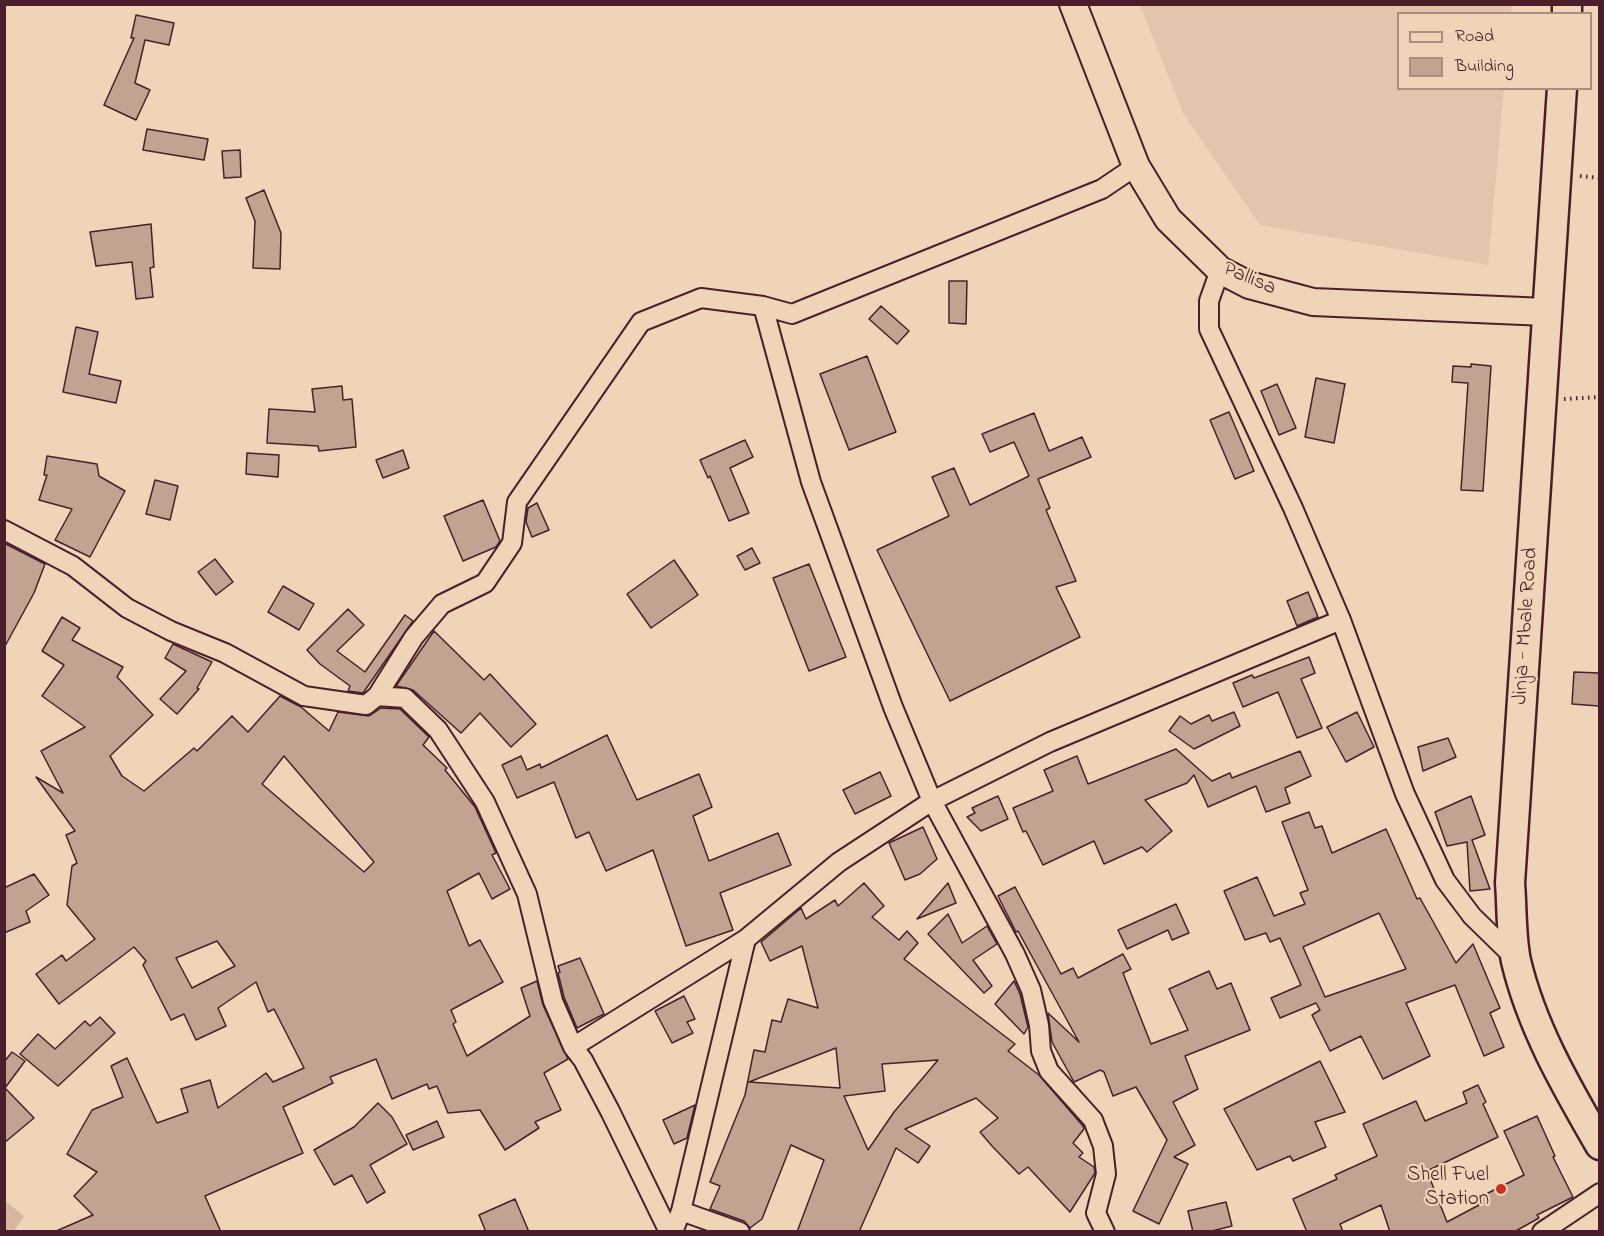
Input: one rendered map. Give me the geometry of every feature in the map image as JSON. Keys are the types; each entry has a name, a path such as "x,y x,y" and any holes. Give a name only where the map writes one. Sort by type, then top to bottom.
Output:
{"main road":[{"name":"Pallisa","path":"1073,4 1136,166 1168,219 1220,270 1249,285 1313,302 1546,312"},
{"name":"Jinja - Mbale Road","path":"1562,90 1510,883 1516,959 1532,1011 1555,1067 1599,1145"}],"street":[{"path":"4,530 73,566 127,608 171,631 225,653 304,696 366,705 377,696 414,637 442,604 485,583 512,543 517,502 641,322 701,298 763,306 792,314 1102,189 1136,166"},
{"path":"1220,270 1209,301 1209,328 1293,508 1341,620 1405,794 1445,880 1472,916 1516,959"},
{"path":"763,306 811,482 893,706 932,801 1015,954 1031,990 1039,1025 1041,1051 1049,1071 1093,1120 1102,1146 1106,1174 1096,1213 1105,1232"},
{"path":"573,1047 746,939 839,862 932,801 1050,742 1341,620"},
{"path":"377,696 405,698 438,730 486,802 528,894 553,1001 573,1047 583,1060 671,1232"},
{"path":"671,1232 681,1211 746,939"},
{"path":"1542,1232 1599,1193"},
{"path":"681,1211 740,1232"}],"path":[{"path":"1542,399 1599,397"}],"shaded area":[{"path":"1140,5 1512,5 1511,12 1397,12 1397,90 1504,90 1488,265 1260,225 1184,115"},
{"path":"4,1200 24,1216 14,1231 5,1231"}],"building":[{"path":"136,15 174,23 169,45 145,40 135,83 150,90 136,120 104,105 134,38 131,38"},
{"path":"147,129 208,139 204,160 143,150"},
{"path":"240,150 241,177 224,178 222,151"},
{"path":"264,190 281,233 280,269 253,268 255,221 246,198"},
{"path":"151,224 154,267 150,268 153,297 136,299 132,262 96,266 90,232"},
{"path":"949,281 967,281 966,324 949,323"},
{"path":"881,306 909,331 897,344 869,319"},
{"path":"76,327 98,332 89,374 121,381 116,403 63,392"},
{"path":"867,356 896,432 849,450 820,374"},
{"path":"1471,364 1491,366 1483,491 1461,490 1468,383 1452,382 1453,366 1471,367"},
{"path":"1316,378 1345,384 1334,443 1305,437"},
{"path":"1277,384 1296,428 1279,435 1261,391"},
{"path":"342,386 343,400 352,399 356,447 319,451 318,446 267,443 269,409 315,412 312,389"},
{"path":"1229,412 1254,471 1235,479 1210,420"},
{"path":"1034,413 1049,451 1082,437 1091,457 1038,479 1050,508 1046,510 1076,581 1056,587 1080,637 950,701 877,550 949,516 932,477 954,468 970,505 1029,476 1014,442 990,452 982,434"},
{"path":"745,440 753,457 730,468 749,513 729,521 710,476 708,478 700,460"},
{"path":"403,450 409,468 383,478 376,460"},
{"path":"247,453 279,455 278,477 246,474"},
{"path":"47,456 97,464 99,476 125,491 90,557 55,540 72,509 39,500 47,475 44,475"},
{"path":"155,480 178,486 170,520 146,514"},
{"path":"483,500 500,541 496,547 463,561 444,516"},
{"path":"537,503 549,530 532,537 526,522 528,508"},
{"path":"4,543 45,564 34,593 4,648"},
{"path":"752,548 760,563 745,570 737,556"},
{"path":"215,559 233,582 216,595 198,572"},
{"path":"674,560 698,595 651,628 627,594"},
{"path":"809,564 846,657 809,671 773,578"},
{"path":"283,586 314,604 299,630 268,612"},
{"path":"1308,592 1318,617 1297,626 1287,601"},
{"path":"348,609 364,625 337,651 365,672 405,615 413,621 363,693 348,691 350,686 320,664 307,650"},
{"path":"62,617 80,628 72,640 123,667 117,677 153,715 110,756 122,776 144,791 194,748 197,751 232,716 248,732 280,696 301,707 329,731 338,712 369,716 381,708 400,709 429,737 423,745 447,768 445,770 475,807 496,853 492,855 510,889 492,899 479,873 447,891 469,946 480,940 503,982 451,1010 456,1022 453,1024 467,1056 530,1016 521,988 537,981 543,1005 568,1059 544,1073 561,1110 535,1122 539,1128 505,1150 480,1110 448,1113 437,1086 429,1089 427,1084 392,1099 376,1059 330,1077 333,1083 283,1107 303,1153 205,1196 221,1232 54,1232 93,1215 74,1196 97,1172 67,1154 92,1110 123,1097 111,1066 127,1058 157,1123 188,1112 181,1089 210,1080 218,1108 266,1073 273,1082 304,1068 274,1009 268,1012 256,982 218,1008 226,1026 196,1040 184,1014 171,1020 143,965 146,961 134,947 59,1004 36,974 62,955 66,961 95,939 67,905 72,866 77,863 66,835 75,831 36,777 63,793 41,751 85,727 42,696 64,665 42,651","holes":["284,756 374,862 364,872 262,784","217,941 235,966 192,988 176,958"]},
{"path":"434,631 484,680 490,674 536,724 511,747 480,713 461,733 413,690 396,686"},
{"path":"173,644 212,662 197,688 199,689 177,714 160,699 186,671 165,658"},
{"path":"1309,657 1315,673 1301,679 1322,728 1297,738 1278,692 1243,707 1233,683 1252,675 1254,678"},
{"path":"1574,672 1599,673 1599,706 1572,704"},
{"path":"1234,712 1240,726 1194,749 1169,731 1180,716 1191,724 1209,715 1212,721"},
{"path":"1357,712 1374,747 1346,762 1327,727"},
{"path":"607,735 637,800 699,774 712,807 693,816 709,861 778,833 791,865 720,893 733,930 686,946 653,850 606,871 589,832 576,838 554,782 517,798 502,765 521,756 527,770 540,764 541,768"},
{"path":"1448,738 1456,757 1423,771 1418,747"},
{"path":"1176,749 1212,781 1230,773 1232,778 1300,751 1311,776 1285,788 1290,803 1266,812 1256,786 1208,807 1194,775 1187,783 1145,800 1172,831 1147,852 1142,847 1104,864 1094,841 1043,865 1026,831 1023,832 1013,808 1053,791 1044,770 1077,756 1088,784"},
{"path":"880,772 891,796 855,814 843,790"},
{"path":"998,796 1008,819 981,831 967,817 975,813 972,808"},
{"path":"1471,796 1485,835 1472,840 1490,889 1470,891 1467,842 1447,846 1435,812"},
{"path":"1309,812 1315,828 1322,826 1332,853 1386,829 1417,899 1420,898 1456,963 1473,944 1500,1008 1490,1013 1504,1047 1484,1056 1455,985 1406,1003 1430,1056 1383,1079 1361,1036 1330,1051 1312,1015 1320,1010 1316,1003 1280,1018 1271,998 1301,985 1280,938 1270,942 1266,933 1245,940 1224,891 1257,877 1274,916 1305,904 1300,893 1308,890 1282,822","holes":["1379,913 1406,969 1325,997 1303,947"]},
{"path":"923,827 937,859 920,874 905,880 889,843"},
{"path":"34,874 49,895 26,911 30,922 4,933 4,888"},
{"path":"864,883 884,906 872,917 899,940 907,931 918,943 904,959 1015,1044 1008,1051 1039,1075 1083,1126 1084,1129 1073,1143 1083,1153 1079,1157 1094,1167 1095,1173 1070,1212 1028,1167 1019,1174 980,1132 998,1118 976,1098 905,1129 930,1146 918,1163 896,1148 859,1232 797,1232 824,1160 791,1145 762,1219 750,1228 744,1221 710,1209 720,1186 710,1182 745,1095 754,1050 765,1052 772,1020 781,1022 788,999 818,1008 802,946 770,961 761,942 801,908 806,919 835,900 838,906","holes":["836,1048 840,1088 749,1082","938,1060 894,1112 868,1150 844,1096 885,1091 882,1064"]},
{"path":"948,883 956,903 917,919"},
{"path":"1015,887 1061,974 1073,968 1078,978 1123,954 1131,969 1123,973 1151,1044 1188,1030 1169,989 1209,971 1217,989 1231,983 1250,1030 1185,1056 1198,1089 1173,1102 1195,1145 1174,1157 1188,1164 1159,1224 1133,1211 1167,1140 1136,1087 1113,1096 1104,1072 1100,1070 1074,1082 1052,1042 1048,1013 1079,1042 998,896"},
{"path":"1176,904 1189,933 1172,940 1168,930 1127,949 1118,930"},
{"path":"948,914 962,943 987,926 997,944 973,960 992,986 984,993 928,934"},
{"path":"580,958 604,1014 577,1028 564,997 558,966"},
{"path":"1014,981 1020,994 1028,1027 1024,1034 995,1004"},
{"path":"684,996 695,1019 687,1022 693,1033 672,1043 655,1011"},
{"path":"100,1017 115,1033 58,1086 20,1054 38,1034 55,1049 85,1021 90,1026"},
{"path":"12,1052 25,1061 5,1088 34,1118 4,1143 4,1062"},
{"path":"1320,1061 1345,1112 1315,1122 1326,1147 1293,1161 1290,1156 1257,1170 1224,1109"},
{"path":"1478,1085 1486,1102 1483,1104 1498,1137 1427,1171 1447,1222 1479,1205 1476,1199 1524,1175 1504,1131 1537,1116 1555,1156 1553,1157 1573,1197 1537,1215 1539,1218 1514,1232 1390,1232 1381,1205 1340,1224 1343,1232 1307,1232 1293,1199 1337,1179 1335,1175 1377,1156 1363,1124 1416,1101 1425,1121 1467,1103 1463,1092"},
{"path":"378,1103 392,1117 407,1144 370,1165 385,1192 367,1203 352,1175 334,1185 314,1150 354,1127"},
{"path":"695,1105 687,1138 674,1144 663,1120"},
{"path":"437,1121 444,1137 413,1150 406,1135"},
{"path":"515,1199 529,1232 486,1232 479,1215"},
{"path":"1226,1202 1232,1226 1208,1232 1193,1232 1188,1211"}],"place":[{"name":"Shell Fuel Station","path":"1501,1189"}]}
